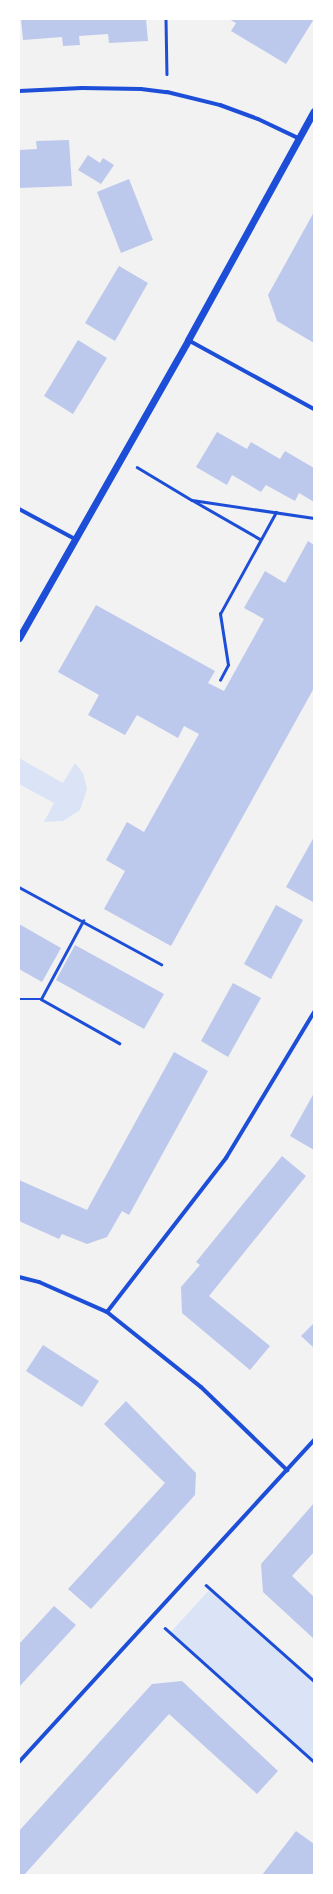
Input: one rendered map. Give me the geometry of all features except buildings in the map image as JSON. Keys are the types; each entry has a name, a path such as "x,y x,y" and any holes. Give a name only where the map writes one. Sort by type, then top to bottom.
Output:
{"street":[{"path":"19,91 82,88 141,89 167,92 220,105 258,119 298,138"},
{"path":"19,638 188,340 314,111"},
{"path":"188,340 314,409"},
{"path":"19,509 75,539"},
{"path":"107,1312 226,1158 314,1012"},
{"path":"19,1276 39,1282 107,1312 201,1387 287,1470"},
{"path":"19,1762 314,1440"}],"path":[{"path":"166,19 167,92"},
{"path":"121,458 260,538"},
{"path":"192,500 314,518"},
{"path":"220,680 228,665 220,614 260,538 276,512"},
{"path":"19,887 161,964"},
{"path":"42,999 83,921"},
{"path":"19,999 42,999 119,1043"},
{"path":"192,1573 314,1682"},
{"path":"152,1616 314,1762"}],"shaded area":[{"path":"19,758 63,783 75,763 83,773 87,789 80,810 63,821 44,822 54,803 19,784"},
{"path":"210,1589 314,1681 314,1763 170,1633"}]}
